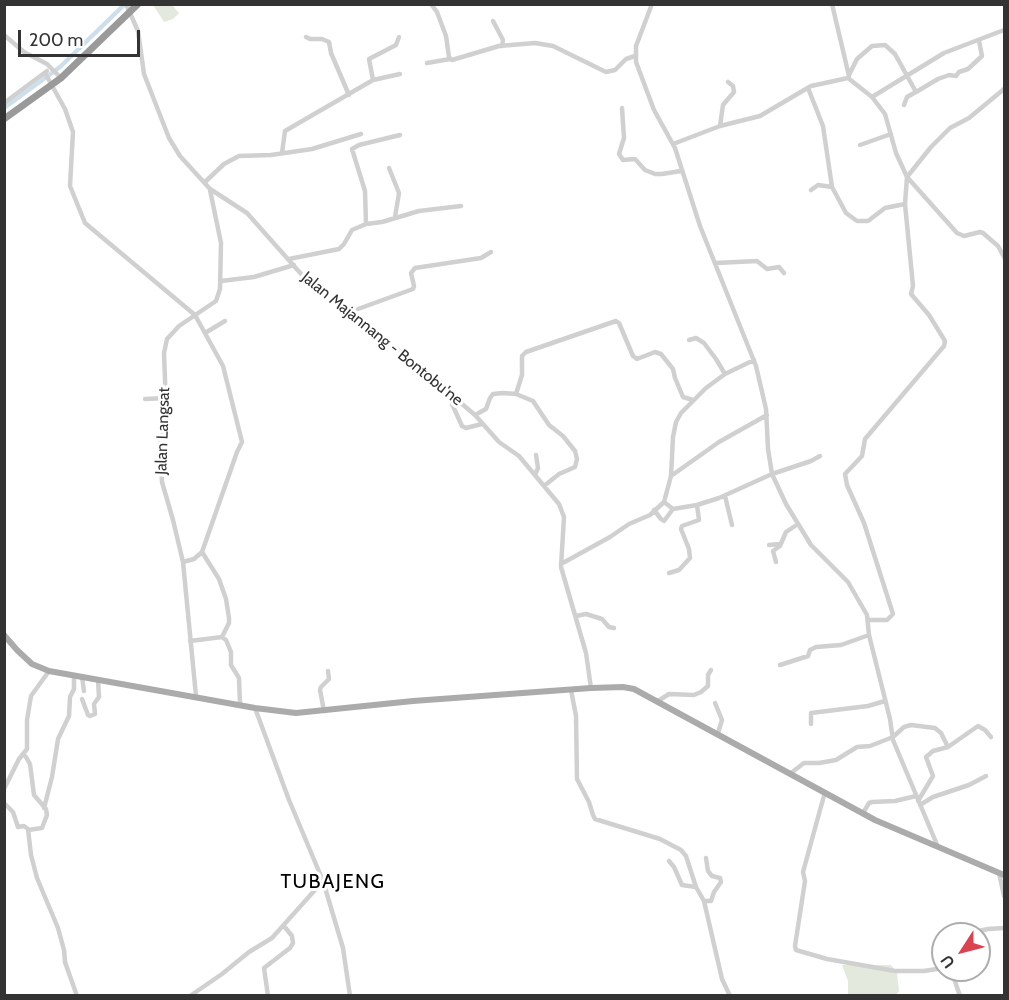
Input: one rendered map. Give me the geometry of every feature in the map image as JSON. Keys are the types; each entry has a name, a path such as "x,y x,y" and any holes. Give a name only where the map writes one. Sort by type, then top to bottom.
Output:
{"highway":[{"path":"4,120 59,77 128,8 138,4"}],"main road":[{"path":"4,635 32,664 49,671 296,714 413,701 627,687 638,690 898,831 1002,874"}],"street":[{"path":"431,4 437,12 446,36 450,59"},
{"path":"652,4 636,46 637,65 654,110 673,144 681,171 754,360 765,401 772,474 798,524 815,550 839,572 853,589 869,620 869,635 893,737 938,847"},
{"path":"832,4 849,77 872,97 885,114 898,159 907,177 957,233 964,236 983,233 998,246 1005,257"},
{"name":"Jalan Majannang - Bontobu'ne","path":"128,8 139,36 142,69 169,138 180,156 210,189 247,213 310,284 402,353 475,415 500,442 519,456 559,504 563,513 561,564 586,653 591,688"},
{"path":"494,21 503,40 502,46"},
{"path":"872,97 944,53 1005,30"},
{"path":"4,34 24,52 52,68 59,77"},
{"path":"373,80 369,58 396,45 399,36"},
{"path":"306,37 328,42 348,95"},
{"path":"904,105 907,97 938,79 948,75 956,76 959,72 968,69 982,56 979,40"},
{"path":"427,63 454,60 502,46 535,43 553,46 606,72 616,69 626,59 635,56"},
{"path":"849,77 860,56 872,46 882,44 888,46 895,54 916,92"},
{"path":"4,103 52,68"},
{"path":"46,74 52,82 73,132 70,186 85,223 195,315 223,366 242,439 202,552 194,560 183,562"},
{"path":"282,153 285,131 373,80 400,74"},
{"path":"673,144 720,126 760,116 808,88 849,77"},
{"path":"720,126 723,105 734,92 733,86 728,82"},
{"path":"28,87 30,98"},
{"path":"808,88 823,126 832,187 846,213 856,221 868,221 885,208 905,204"},
{"path":"869,620 887,620 893,614 864,523 847,485 845,474 862,456 865,439 945,343 930,317 911,294 913,286 905,204 907,177 950,128 969,118 1005,89"},
{"path":"21,92 30,98"},
{"path":"14,97 20,106"},
{"path":"622,108 624,138 619,153 623,160 635,159 645,171 655,174 681,171"},
{"path":"205,182 224,164 239,156 282,153 318,147 362,134"},
{"path":"860,145 891,134"},
{"path":"366,224 366,194 352,149 400,135"},
{"path":"390,168 399,193 395,218"},
{"path":"811,190 818,185 832,187"},
{"name":"Jalan Langsat","path":"196,696 183,562 160,475 160,440 165,417 164,353 167,339 179,326 216,301 221,281 221,243 210,189"},
{"path":"289,259 339,249 352,230 366,224 384,222 436,208 461,206"},
{"path":"347,313 413,289 411,273 415,268 481,258 490,252"},
{"path":"716,263 755,261 766,269 777,266 784,273"},
{"path":"221,281 254,277 294,265"},
{"path":"205,333 225,321"},
{"path":"516,394 522,375 521,358 526,352 616,321 619,323 633,356 638,359 655,352 662,354 673,369 684,398 693,400"},
{"path":"689,340 696,338 704,343 725,374"},
{"path":"561,564 664,502 671,476 676,422 693,400 725,374 754,360"},
{"path":"449,393 462,426 466,428 482,424"},
{"path":"475,415 486,409 493,394 516,394 533,401 549,425 575,451 577,459 575,467 559,474 544,486"},
{"path":"145,399 166,398"},
{"path":"671,476 719,442 766,415"},
{"path":"535,475 536,455"},
{"path":"664,502 673,508 697,505 725,496 772,474 820,456"},
{"path":"537,468 545,467"},
{"path":"725,496 732,525"},
{"path":"669,573 679,570 690,558 681,529 682,526 699,520 697,505"},
{"path":"654,510 664,521 673,508"},
{"path":"776,562 773,551 780,544 786,532 798,524"},
{"path":"769,546 780,544"},
{"path":"202,552 219,579 226,599 229,623 222,637"},
{"path":"576,616 587,614 603,619 610,628 614,628"},
{"path":"780,665 808,656 813,647 841,645 869,635"},
{"path":"190,641 222,637"},
{"path":"222,637 227,642 231,665 239,678 240,704"},
{"path":"658,701 669,694 694,695 701,692 708,686 708,675 711,670"},
{"path":"4,789 27,745 27,720 31,696 49,671"},
{"path":"324,711 320,690 329,679 328,671"},
{"path":"44,808 58,739 69,716 74,676"},
{"path":"82,677 84,691"},
{"path":"82,699 88,715 95,714 94,704 99,698 98,680"},
{"path":"571,690 576,716 577,779 589,802 592,815 596,819 660,839 681,850 688,859 696,886 704,901 722,979 730,996"},
{"path":"811,724 811,713 868,706 885,701"},
{"path":"715,703 722,720 718,733"},
{"path":"255,708 285,790 323,881 345,956 350,996"},
{"path":"791,773 801,764 836,760 857,747 893,737 907,726 935,728 941,733 948,747"},
{"path":"918,801 933,776 926,758 933,751 948,747 964,738 974,727 982,728 991,737"},
{"path":"23,754 30,764 33,792 47,815 44,826 39,830 28,831"},
{"path":"863,813 872,802 918,801 987,776"},
{"path":"825,792 804,872 805,881 796,950 827,959 896,970 931,970"},
{"path":"4,803 14,812 18,827 26,827 28,831 37,878 58,928 65,962 76,996"},
{"path":"704,901 711,901 715,890 721,884 720,878 712,876 708,871 706,858"},
{"path":"669,861 682,885 696,886"},
{"path":"1002,874 1005,896"},
{"path":"190,996 249,952 272,939 323,881"},
{"path":"268,996 264,968 290,948 293,943 292,936 284,926"}],"shaded area":[{"path":"153,5 172,5 179,13 173,19 164,22"},
{"path":"842,965 891,965 897,973 899,991 896,995 848,995 848,981"}],"waterway":[{"path":"4,108 60,67 125,4"}],"district":[{"name":"TUBAJENG","path":"333,882"}]}
